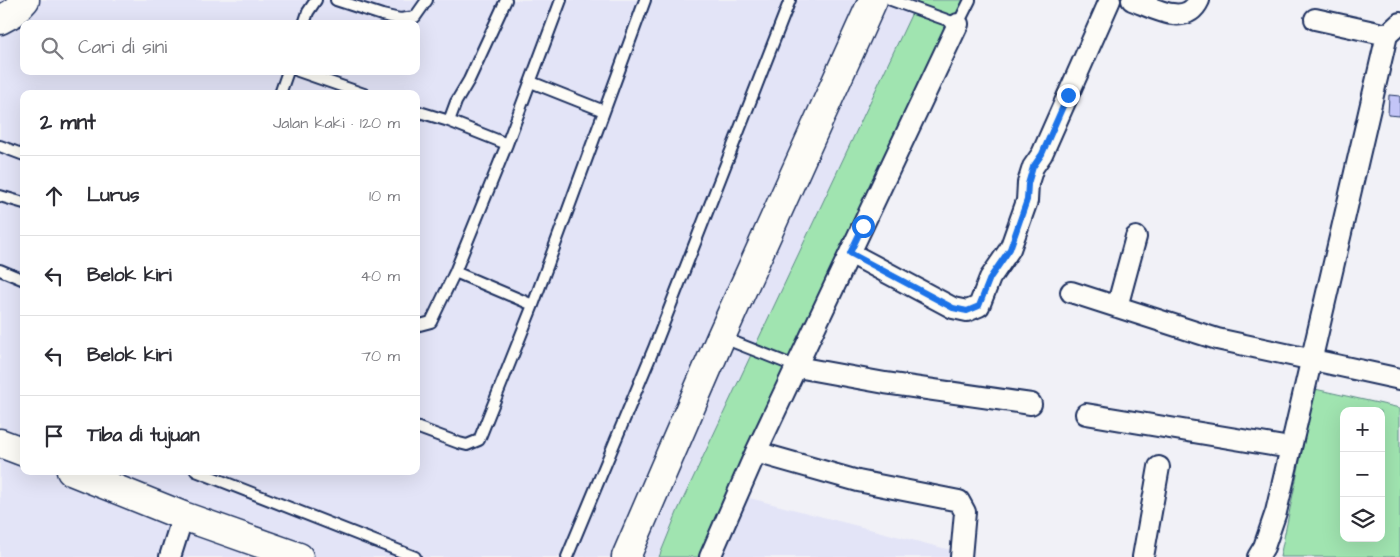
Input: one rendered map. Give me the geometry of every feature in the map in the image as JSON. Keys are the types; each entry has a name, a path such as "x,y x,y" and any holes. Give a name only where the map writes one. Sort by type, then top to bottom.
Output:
{"street":[{"path":"0,20 13,13 25,0"},
{"path":"626,557 721,337 873,0"},
{"path":"850,253 953,308 967,311 979,306 990,278 1010,249 1027,200 1028,184 1033,167 1042,154 1110,0"},
{"path":"1132,0 1172,14 1184,15 1192,12 1199,0"},
{"path":"1258,557 1264,547 1276,512 1393,29 1316,19"},
{"path":"710,557 756,452 958,24"},
{"path":"1117,307 1136,237"},
{"path":"1071,292 1217,339 1400,379"},
{"path":"797,367 885,383 1030,404"},
{"path":"1086,414 1290,448"},
{"path":"0,443 20,450"},
{"path":"756,452 858,481 959,501 965,512 967,556"},
{"path":"1143,557 1159,467"},
{"path":"81,475 184,516 299,557"},
{"path":"170,557 184,516"}],"lane":[{"path":"305,20 316,0"},
{"path":"336,0 400,19 415,17 427,0"},
{"path":"449,121 456,102 469,80 506,0"},
{"path":"420,325 431,322 455,272 507,144 561,0"},
{"path":"420,428 467,445 479,440 533,305 644,0"},
{"path":"567,557 654,348 790,0"},
{"path":"891,0 958,24 970,0"},
{"path":"281,90 287,75"},
{"path":"309,75 353,90"},
{"path":"531,82 604,111"},
{"path":"420,112 449,121 507,144"},
{"path":"0,146 20,154"},
{"path":"0,196 20,202"},
{"path":"0,270 20,278"},
{"path":"455,272 533,305"},
{"path":"721,337 797,367"},
{"path":"206,475 416,557"}],"shaded area":[{"path":"0,0 918,0 678,510 659,557 0,557"},
{"path":"734,494 966,554 965,557 706,557"}],"green space":[{"path":"918,0 971,0 706,557 659,557 678,510"},
{"path":"1315,389 1400,408 1400,557 1280,557"}],"building":[{"path":"1389,95 1400,96 1400,116 1388,115"}],"route":[{"path":"863,226 850,253 953,308 967,311 979,306 990,278 1010,249 1027,200 1028,184 1033,167 1042,154 1068,95"}]}
